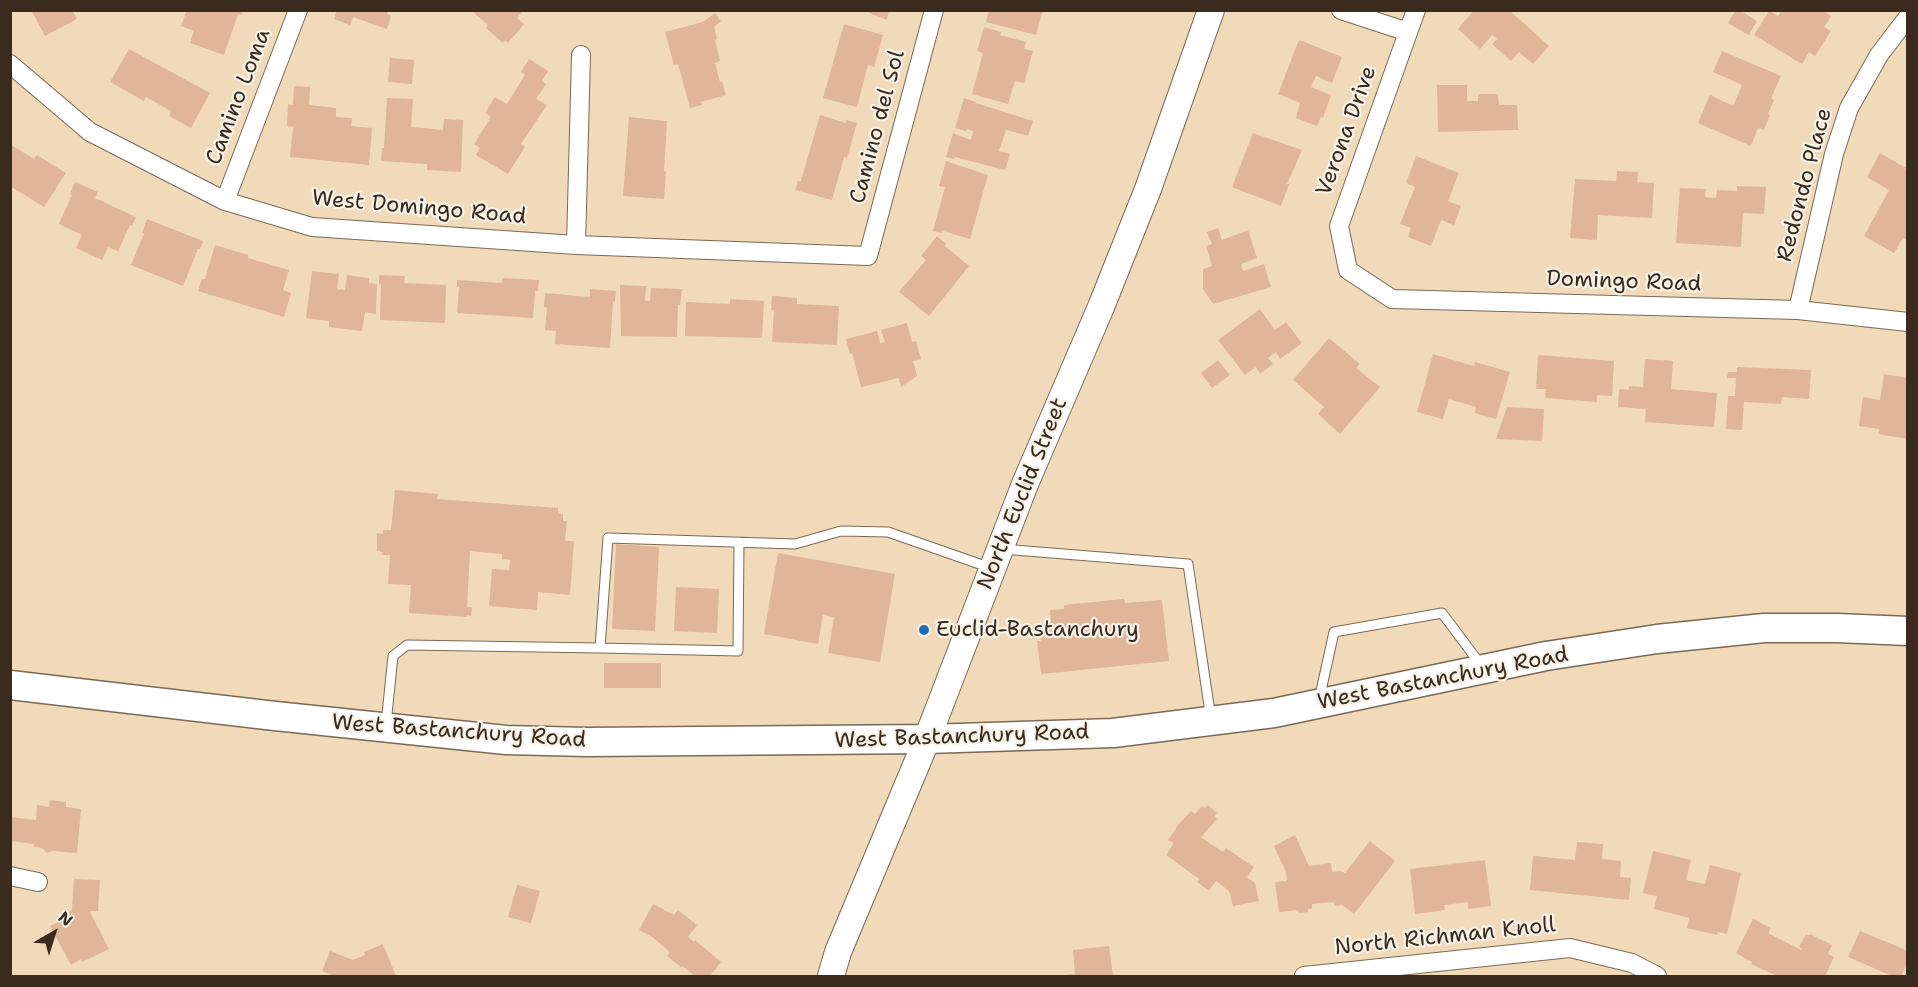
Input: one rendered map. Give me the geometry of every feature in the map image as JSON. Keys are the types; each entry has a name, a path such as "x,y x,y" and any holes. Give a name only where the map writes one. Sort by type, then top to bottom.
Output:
{"main road":[{"name":"North Euclid Street","path":"831,976 838,952 927,739 1025,484 1101,307 1148,189 1211,10"},
{"name":"West Bastanchury Road","path":"10,685 506,740 587,742 927,739 1113,733 1274,713 1546,656 1657,639 1764,628 1908,631"}],"street":[{"name":"Camino Loma","path":"225,201 298,10"},
{"name":"Camino del Sol","path":"868,256 934,10"},
{"path":"1341,10 1408,32"},
{"name":"Verona Drive","path":"1347,270 1339,226 1416,10"},
{"name":"Redondo Place","path":"1798,310 1834,154 1849,108 1878,55 1908,17"},
{"path":"576,245 581,55"},
{"name":"West Domingo Road","path":"10,64 90,132 225,201 312,227 576,245 868,256"},
{"name":"Domingo Road","path":"1347,270 1392,299 1798,310 1908,322"},
{"path":"10,876 38,882"},
{"name":"North Richman Knoll","path":"1304,976 1570,948 1632,963 1657,976"}],"lane":[{"path":"600,648 608,538 795,544 842,531 888,532 997,559 1188,564 1211,721"},
{"path":"386,728 393,656 407,645 738,651 739,542"},
{"path":"1318,704 1335,632 1442,613 1485,669"}],"building":[{"path":"31,10 72,10 77,19 45,36"},
{"path":"187,10 243,10 242,15 238,14 224,55 190,43 194,31 181,26"},
{"path":"337,10 388,10 387,14 391,16 387,29 353,17 350,25 334,19"},
{"path":"476,10 523,10 517,18 524,24 508,43 505,40 503,43 486,28 488,25 474,13"},
{"path":"865,10 889,10 887,20 865,11"},
{"path":"989,10 1043,10 1036,35 986,22"},
{"path":"1474,10 1509,10 1549,46 1533,64 1519,52 1511,61 1492,44 1497,39 1492,35 1480,49 1458,29"},
{"path":"1736,10 1757,21 1749,35 1728,23"},
{"path":"1782,10 1822,10 1831,16 1824,27 1831,31 1815,56 1809,52 1802,64 1754,35 1769,11 1778,16"},
{"path":"715,13 721,21 714,27 720,61 715,63 726,95 701,102 702,105 690,108 678,64 674,65 665,32 703,22"},
{"path":"844,24 883,35 874,67 868,65 857,107 823,98"},
{"path":"984,27 1001,32 1000,35 1026,42 1024,49 1033,51 1024,83 1015,81 1008,104 972,94 983,53 977,51"},
{"path":"1299,40 1342,57 1332,83 1316,76 1311,87 1331,95 1323,118 1321,117 1317,126 1296,118 1300,103 1278,94"},
{"path":"129,49 210,93 191,128 169,116 171,111 146,97 144,101 110,82"},
{"path":"1722,51 1781,76 1771,98 1774,100 1764,130 1758,128 1751,146 1698,123 1710,95 1733,106 1742,85 1713,72"},
{"path":"390,58 414,60 412,84 388,82"},
{"path":"529,59 548,71 542,81 546,84 536,99 547,105 521,144 525,147 508,174 476,155 480,148 474,144 491,117 485,113 495,97 507,104 525,75 521,72"},
{"path":"1437,85 1467,85 1467,101 1478,101 1478,94 1498,94 1499,105 1517,105 1518,130 1438,132"},
{"path":"294,86 310,87 309,105 336,108 336,117 352,118 351,126 372,128 369,165 290,157 293,127 287,126 288,104 293,105"},
{"path":"387,98 413,99 411,127 443,130 444,119 463,120 461,172 427,170 427,164 381,161"},
{"path":"964,98 1033,121 1028,136 1006,130 999,151 1010,154 1005,170 955,157 954,159 946,157 953,133 971,140 973,131 955,128"},
{"path":"820,115 846,123 846,120 857,123 847,158 844,157 832,200 795,190 798,181 801,181"},
{"path":"629,117 667,121 664,199 623,196"},
{"path":"1253,133 1302,150 1287,184 1289,184 1281,206 1232,187"},
{"path":"10,144 34,159 37,155 66,173 44,207 10,186"},
{"path":"1880,153 1908,171 1908,241 1903,238 1894,253 1864,236 1889,190 1867,177"},
{"path":"1416,156 1459,173 1448,201 1461,206 1454,225 1441,220 1431,246 1408,237 1411,228 1400,224 1415,187 1406,183"},
{"path":"946,161 988,175 970,239 943,231 942,233 933,231 945,187 939,186"},
{"path":"1617,171 1638,172 1637,182 1654,183 1652,218 1598,215 1597,240 1570,238 1575,179 1616,181"},
{"path":"75,182 98,192 95,198 136,217 118,251 108,247 102,260 76,248 82,235 59,224 72,195 70,194"},
{"path":"1737,186 1766,187 1764,214 1743,213 1741,247 1676,243 1680,188 1706,189 1705,197 1716,198 1717,190 1737,191"},
{"path":"147,219 203,241 183,286 131,265 144,234 142,233"},
{"path":"1218,228 1222,240 1248,230 1257,258 1241,264 1243,271 1264,264 1271,287 1213,304 1203,289 1203,269 1212,266 1206,246 1212,244 1207,232"},
{"path":"937,236 946,244 945,246 969,266 929,316 899,292 926,260 921,256"},
{"path":"215,245 289,270 283,290 291,293 284,317 198,291 202,279 205,279"},
{"path":"312,271 339,274 337,289 345,290 347,275 369,278 369,283 377,284 376,314 365,312 362,331 329,327 329,321 306,318"},
{"path":"379,275 405,276 404,283 446,285 445,323 380,320"},
{"path":"502,278 539,280 538,291 535,291 533,318 457,313 459,287 457,287 457,280 502,283"},
{"path":"620,285 646,286 645,301 650,301 651,288 682,289 680,305 678,305 677,337 621,336"},
{"path":"590,289 616,291 615,302 613,301 610,348 555,344 556,331 545,330 547,308 544,307 545,293 590,297"},
{"path":"772,296 797,298 797,304 839,306 837,345 772,342 774,310 771,310"},
{"path":"730,299 764,301 762,338 685,336 686,302 730,304"},
{"path":"1260,309 1275,330 1286,322 1302,343 1280,359 1276,352 1268,358 1273,364 1260,374 1256,367 1245,375 1218,340"},
{"path":"907,323 912,342 916,341 921,359 913,361 917,376 901,387 899,378 861,387 846,339 877,331 880,343 885,342 881,330"},
{"path":"1329,338 1360,364 1356,368 1380,387 1340,434 1318,414 1324,407 1293,380"},
{"path":"1433,354 1474,366 1475,362 1510,372 1496,419 1475,413 1476,407 1449,399 1443,419 1417,412"},
{"path":"1538,355 1614,361 1612,396 1597,395 1597,402 1545,398 1546,389 1536,389"},
{"path":"1645,359 1673,361 1671,389 1717,393 1714,427 1645,422 1646,409 1618,407 1619,389 1629,390 1629,386 1643,387"},
{"path":"1218,360 1230,375 1212,388 1201,373"},
{"path":"1737,367 1811,370 1809,399 1782,397 1781,404 1744,402 1742,430 1726,429 1728,396 1735,396 1736,378 1727,378 1728,372 1737,372"},
{"path":"1884,374 1908,378 1908,439 1878,434 1879,429 1859,426 1863,397 1880,400"},
{"path":"1507,407 1544,409 1542,441 1496,439"},
{"path":"395,490 438,494 437,499 558,508 558,514 563,514 563,521 567,521 565,541 574,541 570,595 538,592 537,610 489,606 492,569 509,570 510,560 502,559 502,554 470,551 467,607 472,607 471,616 409,613 411,585 388,584 390,555 382,555 382,552 377,551 377,533 383,534 383,530 391,530"},
{"path":"616,544 659,547 655,631 612,629"},
{"path":"778,553 895,574 880,662 828,653 834,617 823,615 818,644 764,634"},
{"path":"676,587 719,589 717,633 674,631"},
{"path":"1124,599 1125,603 1162,600 1169,661 1041,674 1037,641 1041,641 1039,623 1051,622 1050,610 1064,609 1064,605"},
{"path":"604,663 661,663 661,688 604,688"},
{"path":"50,800 66,802 66,807 81,809 77,853 53,851 47,853 42,848 34,847 34,844 10,841 10,817 36,820 37,805 49,807"},
{"path":"1208,805 1217,813 1214,816 1217,819 1201,837 1223,852 1226,848 1254,867 1247,877 1255,883 1259,901 1233,906 1229,891 1216,881 1209,891 1197,882 1199,879 1166,855 1174,843 1168,840 1179,824 1191,811 1195,814 1202,806 1205,808"},
{"path":"1295,835 1309,866 1331,863 1332,872 1345,873 1370,841 1395,861 1354,914 1342,905 1336,906 1333,902 1312,904 1312,909 1308,909 1308,912 1299,913 1298,910 1279,912 1275,882 1287,881 1286,872 1274,846"},
{"path":"1577,842 1603,844 1602,859 1621,861 1620,877 1631,878 1629,900 1530,890 1533,856 1575,860"},
{"path":"1653,851 1691,860 1686,880 1705,884 1710,865 1741,873 1727,934 1718,932 1717,935 1687,928 1689,918 1654,909 1657,896 1643,893"},
{"path":"1485,860 1491,906 1468,909 1468,902 1444,905 1445,910 1415,914 1410,869"},
{"path":"74,879 100,880 98,911 90,911 109,949 71,965 50,926 68,917 66,913 72,910"},
{"path":"517,885 540,891 531,923 508,917"},
{"path":"653,904 674,915 678,910 697,925 688,937 694,942 695,940 721,962 710,976 695,976 681,967 667,956 670,952 652,937 639,930"},
{"path":"1753,919 1771,928 1768,933 1801,950 1799,947 1806,934 1832,945 1828,954 1834,957 1825,976 1777,976 1751,964 1752,962 1736,953"},
{"path":"1860,931 1908,951 1908,962 1901,976 1892,976 1848,957"},
{"path":"383,944 396,976 334,976 322,971 330,951 353,960 365,955 364,952"},
{"path":"1109,946 1113,976 1065,976 1075,974 1073,950"}],"place":[{"name":"Euclid-Bastanchury","path":"924,630"}]}
